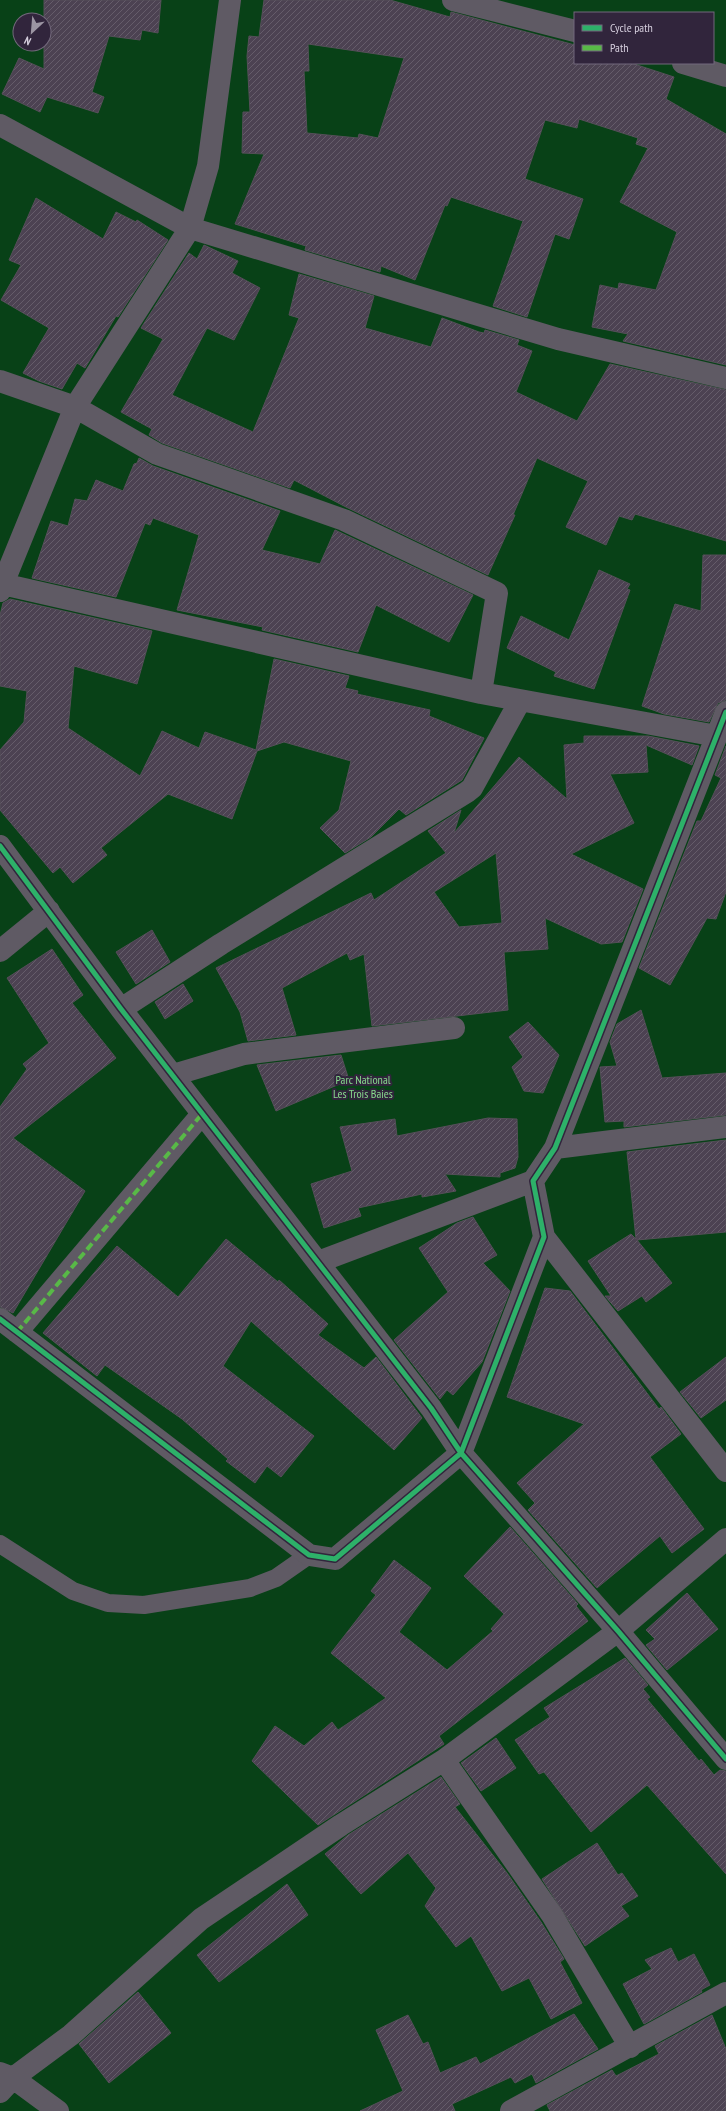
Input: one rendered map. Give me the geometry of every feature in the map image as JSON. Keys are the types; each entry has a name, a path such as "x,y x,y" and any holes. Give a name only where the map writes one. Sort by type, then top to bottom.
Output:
{"street":[{"path":"230,0 208,166 190,228 75,407 1,588 481,693 717,736"},
{"path":"453,0 574,31"},
{"path":"686,64 726,76"},
{"path":"0,125 190,228 558,339 726,378"},
{"path":"0,381 75,407 157,454 344,520 497,593 481,693"},
{"path":"121,1009 221,944 467,792 472,788 520,701"},
{"path":"318,1262 533,1181 555,1148 726,712"},
{"path":"0,846 121,1009 431,1408 461,1453 618,1631 726,1759"},
{"path":"0,951 48,911"},
{"path":"173,1075 244,1054 454,1028"},
{"path":"202,1114 8,1325 309,1555 335,1559 461,1453 544,1237"},
{"path":"555,1148 726,1127"},
{"path":"533,1181 544,1237 726,1471"},
{"path":"58,2111 4,2081 70,2035 201,1919 341,1825 444,1760 618,1631 726,1539"},
{"path":"444,1760 552,1915 630,2047"},
{"path":"512,2111 726,1993"}],"lane":[{"path":"0,1544 73,1591 108,1604 144,1605 250,1588 276,1578 309,1555"}],"green space":[{"name":"Parc National Les Trois Baies","path":"0,0 726,0 726,2111 0,2111"}],"building":[{"path":"44,0 161,0 158,33 142,30 140,40 109,36 92,92 104,97 98,113 47,97 40,112 2,94 19,58 44,69 44,52 52,52 52,12 44,12"},
{"path":"264,0 390,0 450,17 451,12 574,45 574,64 634,64 674,77 666,99 726,134 726,365 623,341 628,334 592,327 600,285 618,289 619,283 656,290 677,232 620,202 648,148 636,144 638,138 579,119 577,128 545,120 525,179 583,199 569,239 555,234 527,317 493,306 523,221 451,197 447,206 445,205 415,280 381,266 380,272 305,250 306,246 235,224 264,154 242,153 243,112 250,112 247,56 249,36 259,37","holes":["308,44 404,58 378,138 359,134 358,138 307,133 304,71 309,71"]},
{"path":"36,198 103,239 116,212 136,222 137,220 168,240 118,317 116,316 85,368 77,363 62,389 39,381 23,373 49,328 1,300 21,265 9,260"},
{"path":"204,245 238,261 232,273 260,288 234,340 207,328 172,395 253,432 299,318 289,315 299,274 374,296 365,328 431,347 442,318 479,332 484,333 485,330 519,340 517,345 532,351 516,392 577,421 610,364 726,390 726,541 635,514 632,520 619,516 606,545 566,527 588,481 537,458 513,515 515,515 488,575 346,507 294,480 290,488 162,443 149,435 152,429 121,412 163,339 141,328 189,253 197,259"},
{"path":"139,458 153,466 280,511 262,550 320,564 335,530 473,595 449,642 376,605 358,652 262,630 263,627 177,610 199,535 153,518 150,525 145,523 116,597 32,578 51,521 68,526 75,499 87,501 96,480 123,491 134,464 137,463"},
{"path":"703,555 726,555 726,700 718,703 709,722 664,714 642,706 675,604 701,611"},
{"path":"599,570 630,584 627,589 630,590 594,689 554,676 556,672 507,648 521,616 569,640"},
{"path":"10,599 152,631 137,684 74,666 68,728 140,776 162,731 199,748 205,732 256,750 274,659 349,676 345,688 358,691 357,694 430,710 429,716 484,738 462,780 406,815 399,809 371,837 345,853 320,828 339,810 351,761 284,742 257,751 232,819 168,794 101,848 107,855 73,883 60,867 53,873 0,810 0,750 24,722 27,691 0,686 0,615 3,603"},
{"path":"584,736 648,736 699,746 692,765 646,745 648,772 610,774 634,823 571,854 643,889 622,942 601,944 545,918 548,949 504,952 508,1010 372,1026 364,954 350,960 347,953 282,988 296,1035 248,1041 240,1012 216,968 371,893 374,900 446,853 428,831 461,810 454,833 519,757 567,799 564,745 584,743","holes":["496,853 502,923 459,927 434,892"]},
{"path":"726,746 726,892 716,919 707,918 670,985 639,968 697,821 701,821 721,778 715,775"},
{"path":"152,930 170,962 136,984 116,952"},
{"path":"52,949 83,995 72,1003 116,1058 13,1138 85,1191 13,1313 0,1307 0,1107 27,1069 23,1064 49,1043 7,978"},
{"path":"183,984 193,1001 165,1019 155,1002"},
{"path":"641,1010 662,1078 726,1073 726,1115 624,1127 624,1121 605,1122 600,1067 617,1066 610,1042 617,1024"},
{"path":"528,1022 559,1055 543,1093 524,1091 512,1067 523,1057 509,1037"},
{"path":"341,1055 349,1080 276,1111 257,1065"},
{"path":"488,1118 517,1119 518,1157 515,1168 500,1173 500,1177 445,1174 456,1191 422,1197 422,1194 358,1208 361,1216 324,1228 311,1184 352,1171 340,1127 395,1119 397,1136"},
{"path":"726,1140 726,1232 637,1240 672,1283 646,1302 642,1296 618,1311 605,1296 611,1296 588,1261 631,1234 636,1239 627,1152"},
{"path":"473,1217 497,1255 483,1263 510,1291 482,1362 453,1395 447,1390 440,1399 394,1340 448,1292 419,1248 457,1223"},
{"path":"226,1239 278,1282 279,1280 328,1324 318,1335 364,1368 376,1357 422,1418 394,1450 251,1321 223,1366 314,1436 281,1477 267,1466 255,1483 226,1461 228,1459 182,1419 105,1365 97,1376 43,1333 117,1246 178,1297"},
{"path":"545,1288 570,1291 659,1409 661,1407 681,1434 650,1457 704,1529 672,1553 660,1536 597,1588 528,1510 535,1503 517,1483 584,1424 507,1397"},
{"path":"726,1357 726,1400 701,1418 680,1392"},
{"path":"510,1527 578,1604 576,1606 588,1621 439,1736 444,1744 318,1825 252,1761 275,1726 304,1746 332,1722 338,1730 386,1698 331,1653 376,1595 371,1591 394,1560 431,1588 399,1632 447,1670 493,1631 491,1629 504,1614 464,1576"},
{"path":"687,1593 718,1629 667,1670 646,1645 655,1639 646,1630"},
{"path":"625,1658 648,1685 643,1689 650,1697 647,1699 699,1761 701,1759 714,1775 720,1770 726,1771 726,1874 647,1785 591,1832 544,1772 539,1774 515,1740 550,1717 544,1708"},
{"path":"496,1738 516,1768 481,1791 461,1763"},
{"path":"441,1777 460,1804 455,1807 507,1873 541,1922 564,1959 560,1962 582,2003 551,2019 529,1978 502,1991 471,1936 456,1947 425,1906 436,1888 408,1853 361,1894 325,1854 348,1835"},
{"path":"597,1843 618,1875 622,1873 638,1896 621,1906 629,1916 585,1946 542,1879"},
{"path":"287,1884 308,1915 219,1982 197,1955"},
{"path":"671,1948 678,1962 694,1954 710,1985 701,1990 702,1992 644,2024 623,1984 652,1969 645,1960"},
{"path":"138,1992 171,2033 109,2083 79,2044"},
{"path":"574,2014 598,2049 536,2083 532,2074 515,2083 511,2077 452,2104 455,2111 360,2111 403,2091 376,2030 408,2015 423,2044 428,2042 440,2073 476,2057 480,2064"},
{"path":"712,2015 726,2049 726,2111 550,2111 547,2105 612,2070 616,2076 659,2054 655,2046"}],"marked path":[{"path":"17,1332 202,1114"}],"cycle path":[{"path":"0,1319 309,1555 335,1559 461,1453 544,1237 533,1181 555,1148 726,712"},
{"path":"0,846 121,1009 431,1408 461,1453 618,1631 726,1759"}]}
